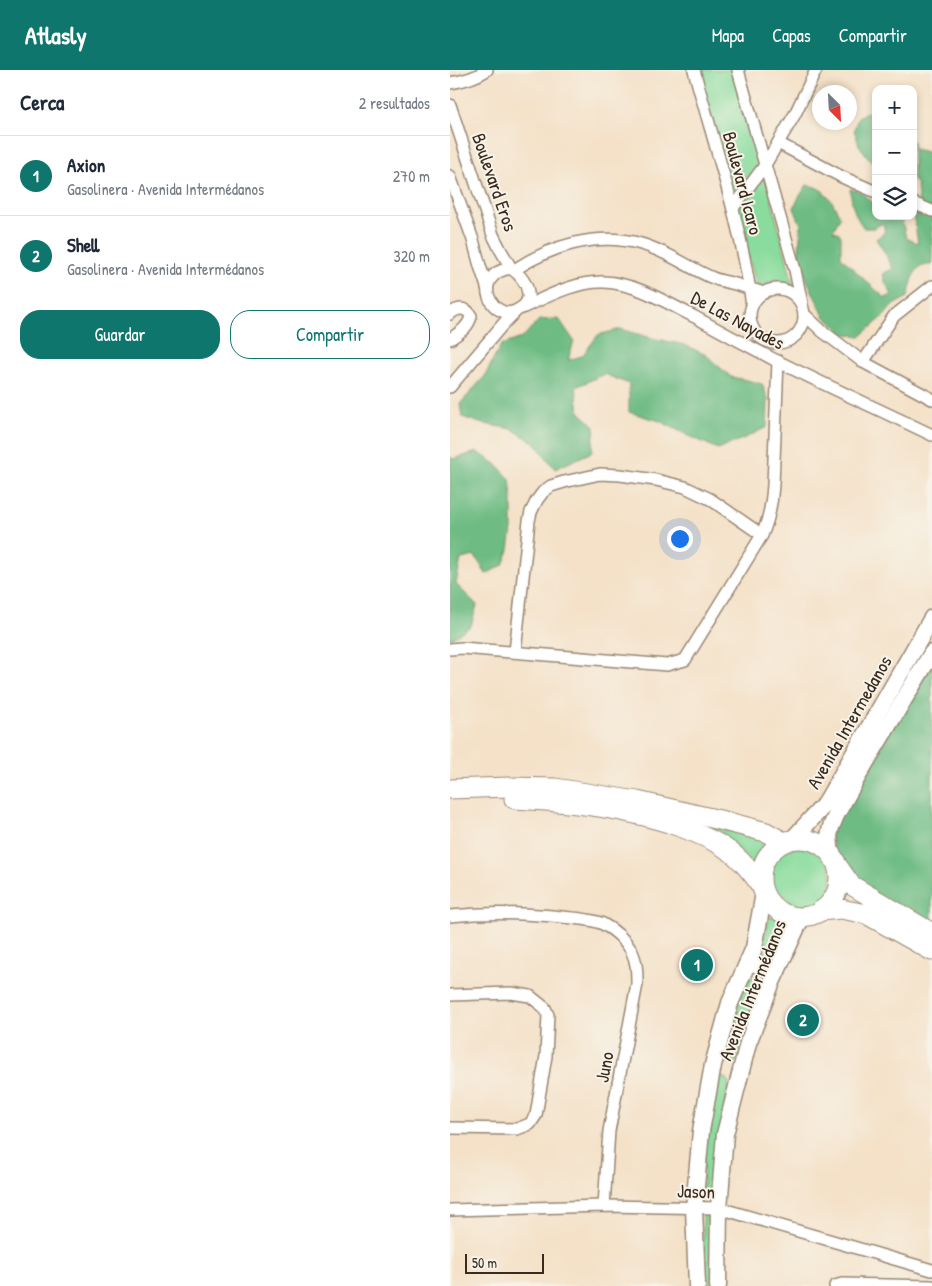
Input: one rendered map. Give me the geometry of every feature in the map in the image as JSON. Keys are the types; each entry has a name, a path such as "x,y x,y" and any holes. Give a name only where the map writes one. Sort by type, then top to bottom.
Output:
{"main road":[{"name":"Avenida Intermedanos","path":"788,841 824,804 932,618"},
{"path":"811,914 828,904 835,894 838,884 838,873 829,836 837,814 861,770 932,653"},
{"path":"450,789 556,788 637,801 766,832 788,841"},
{"path":"450,801 510,798 569,802 670,823 707,837 730,851 755,877 770,903 779,911 790,916 841,909 866,914 932,951"},
{"path":"762,890 761,873 765,860 773,850 788,841 803,839 814,841 823,847 833,858 851,885 932,933"},
{"name":"Avenida Intermédanos","path":"697,1286 694,1208 701,1131 713,1065 730,1003 754,948 762,890"},
{"name":"Avenida Intermédanos","path":"718,1286 718,1208 725,1134 740,1072 748,1043 777,971 811,914"},
{"path":"748,962 777,971"},
{"path":"713,1065 740,1072"}],"street":[{"path":"450,83 463,81 486,70"},
{"name":"Boulevard Icaro","path":"694,70 733,208 748,277 752,306"},
{"name":"Boulevard Icaro","path":"738,70 795,270 803,309"},
{"path":"733,208 765,165 795,114 816,70"},
{"name":"Boulevard Eros","path":"450,105 493,235 513,269"},
{"path":"778,143 842,177 872,190"},
{"path":"450,176 473,240 490,300 498,310 504,312 519,310 526,304 528,292 523,279 513,269 499,271 490,278 487,287"},
{"path":"917,205 932,211"},
{"name":"De Las Nayades","path":"513,269 548,252 578,242 617,239 641,244 667,254 714,279 750,290 764,292"},
{"name":"De Las Nayades","path":"450,386 504,324 519,310 572,287 604,282 623,285 661,300 778,361 932,435"},
{"path":"863,362 894,316 932,286"},
{"path":"450,649 462,648 515,652 667,666 685,660 762,535 768,522 772,500 778,361 800,332 803,325 803,309 792,293 786,290 778,289 764,292 752,306 750,314 752,328 756,334 762,339 775,344 789,341 795,337"},
{"path":"450,314 458,308 469,311 471,316 470,321 462,331 450,339"},
{"name":"De Las Nayades","path":"803,309 822,331 863,362 932,399"},
{"path":"762,339 778,361"},
{"path":"515,652 529,521 537,500 551,486 600,474 656,480 685,487 710,499 762,535"},
{"name":"Juno","path":"450,916 472,913 530,914 577,918 602,924 622,938 631,949 636,961 637,984 609,1131 604,1206"},
{"path":"450,995 511,993 530,996 545,1008 548,1015 546,1056 536,1115 530,1124 517,1129 450,1128"},
{"name":"Jason","path":"450,1210 604,1206 718,1208 932,1270"},
{"path":"835,1286 842,1284 932,1286"}],"green space":[{"path":"694,70 739,70 794,289 780,281 772,281 758,288"},
{"path":"866,112 872,113 872,163 859,145 854,130 857,130 858,117"},
{"path":"917,150 928,152 932,156 932,264 919,267 913,276 908,297 893,305 884,316 861,336 844,334 824,316 798,261 801,225 794,208 799,197 807,185 819,189 828,196 840,217 833,231 838,232 841,236 841,257 885,298 892,295 885,282 883,273 893,269 876,239 885,232 883,223 874,228 864,228 854,210 850,189 858,191 872,202 872,220 902,220 906,238 918,243 914,220 917,220 919,207"},
{"path":"559,319 574,341 568,360 582,356 598,335 621,329 685,345 706,355 731,377 762,384 768,399 767,427 718,449 660,421 629,412 629,384 604,374 576,387 579,412 595,426 592,452 555,469 535,443 512,429 480,423 462,417 460,404 485,376 501,345 522,338 539,320"},
{"path":"477,452 496,464 510,479 512,529 509,550 503,565 486,574 475,556 461,559 456,584 477,605 471,626 450,639 450,457 453,459"},
{"path":"932,653 932,933 851,885 829,836"},
{"path":"695,823 768,840 757,855 753,865 732,843 707,827"},
{"path":"794,847 806,847 823,856 830,867 832,879 830,891 823,902 806,911 794,911 782,906 773,897 768,885 768,873 773,861 782,852"},
{"path":"769,916 791,924 774,955 766,958 761,953"},
{"path":"752,977 759,979 763,985 736,1062 730,1063 724,1060 723,1052 747,980"},
{"path":"719,1077 726,1078 729,1083 718,1140 713,1197 706,1200 702,1198 705,1138"},
{"path":"707,1212 711,1213 712,1286 703,1286 703,1215"}],"place":[{"name":"Axion","path":"697,965"},
{"name":"Shell","path":"803,1020"}]}
